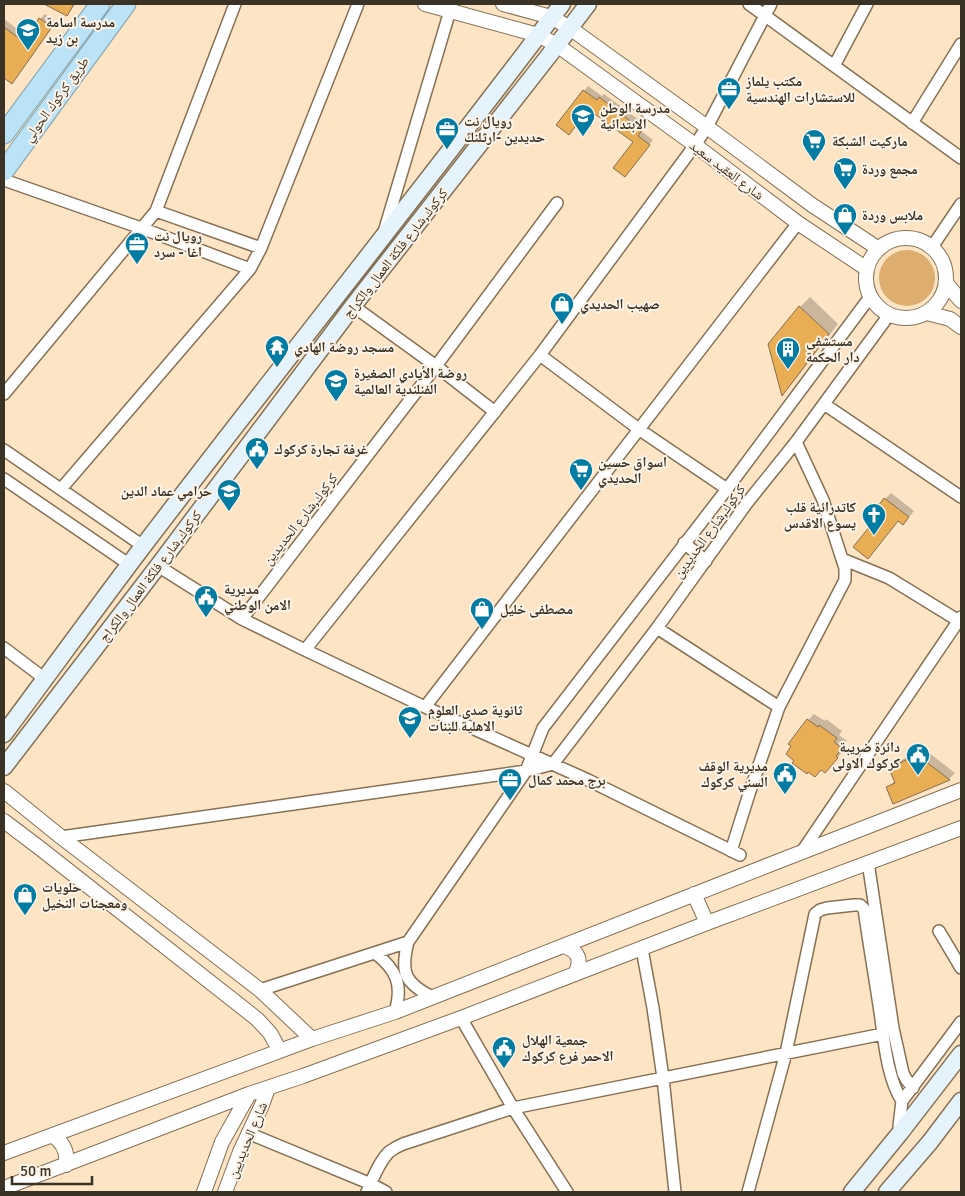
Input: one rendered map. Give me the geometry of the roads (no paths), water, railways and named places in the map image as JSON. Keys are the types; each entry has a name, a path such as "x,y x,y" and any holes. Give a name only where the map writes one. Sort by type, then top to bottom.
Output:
{"highway":[{"name":"طريق كركوك الحولي","path":"4,134 100,4"},
{"name":"طريق كركوك الحولي","path":"4,171 126,4"}],"main road":[{"name":"كركوك,شارع فلكة العمال والكراج","path":"4,734 143,546 562,4"},
{"name":"كركوك,شارع فلكة العمال والكراج","path":"4,766 158,566 353,306 588,4"},
{"path":"852,1192 961,1054"},
{"path":"887,1192 930,1142 961,1101"}],"street":[{"path":"4,394 156,211 235,4"},
{"path":"61,490 250,269 261,248 358,4"},
{"name":"شارع العقيد سعيد","path":"426,4 451,7 538,35 557,45 695,145 798,223 867,269"},
{"name":"شارع العقيد سعيد","path":"503,4 551,18 570,28 812,206 879,249"},
{"path":"749,4 961,158"},
{"path":"305,650 540,355 695,145 707,128 771,4"},
{"path":"834,66 867,4"},
{"path":"382,239 451,7"},
{"path":"912,123 961,44"},
{"path":"4,180 250,269"},
{"name":"كركوك,شارع الحديدين","path":"242,619 436,366 557,203"},
{"path":"932,247 961,204"},
{"path":"156,211 261,248"},
{"path":"425,707 798,223"},
{"path":"899,238 911,238 922,241 932,247 941,257 946,270 943,296 936,306 927,313 908,319 889,315 878,308 870,298 867,288 867,269 871,258 888,242 899,238"},
{"path":"946,283 961,301"},
{"name":"كركوك,شارع الحديدين","path":"408,942 526,771 543,728 870,298"},
{"path":"353,306 436,366 495,412"},
{"path":"927,313 950,319 961,327"},
{"name":"كركوك,شارع الحديدين","path":"554,764 889,315"},
{"name":"كركوك,شارع الحديدين","path":"540,355 640,430 726,489"},
{"path":"824,404 961,497"},
{"path":"158,566 242,619 425,707 588,780 736,853 749,794 779,707 845,580 845,568 823,500 796,442"},
{"path":"4,450 143,546"},
{"path":"4,479 130,564"},
{"path":"684,544 706,561"},
{"path":"801,853 960,619 889,578 842,559"},
{"path":"657,628 779,707"},
{"path":"4,648 45,680"},
{"path":"61,837 526,771 554,764"},
{"path":"4,1153 312,1039 432,998 961,790"},
{"path":"4,791 260,990 312,1039"},
{"path":"4,821 257,1019 270,1033 280,1051"},
{"path":"4,1188 249,1094 461,1018 961,828"},
{"path":"868,862 893,1028 903,1073 913,1088"},
{"path":"694,894 707,923"},
{"path":"748,1192 786,1053 815,914 820,910 854,904 860,905 864,909 892,1082 902,1101"},
{"path":"939,931 961,968"},
{"path":"260,990 408,942"},
{"path":"408,942 404,964 409,981 416,989 432,998"},
{"path":"564,946 575,951 578,958 578,967 575,974"},
{"path":"642,949 653,1008 675,1192"},
{"path":"375,953 390,966 398,982 399,993 394,1012"},
{"path":"461,1018 513,1108 567,1192"},
{"path":"900,1133 902,1101 961,1022"},
{"path":"369,1188 384,1159 396,1147 513,1108 883,1034"},
{"name":"شارع الحديديين","path":"225,1192 268,1088"},
{"name":"شارع الحديديين","path":"204,1192 222,1142 249,1094"},
{"path":"248,1133 369,1188 386,1192"},
{"path":"52,1136 59,1140 64,1148 66,1165"}],"place":[{"name":"مدرسة اسامة بن زيد","path":"28,51"},
{"name":"مكتب يلماز للاستشارات الهندسية","path":"729,110"},
{"name":"مدرسة الوطن الابتدائية","path":"583,137"},
{"name":"رويال نت حديدين -ارثلنكً","path":"447,150"},
{"name":"ماركيت الشبكة","path":"814,162"},
{"name":"مجمع وردة","path":"845,190"},
{"name":"ملابس وردة","path":"845,236"},
{"name":"رويال نت اغا - سرد","path":"137,265"},
{"name":"صهيب الحديدي","path":"562,325"},
{"name":"مسجد روضة الهادي","path":"277,368"},
{"name":"مستشفى دار الحكمة","path":"788,370"},
{"name":"روضة الأيادي الصغيرة الفنلندية العالمية","path":"336,402"},
{"name":"غرفة تجارة كركوك","path":"257,470"},
{"name":"اسواق حسين الحديدي","path":"581,491"},
{"name":"حرامي عماد الدين","path":"229,512"},
{"name":"كاتدرائية قلب يسوع الاقدس","path":"874,536"},
{"name":"مديرية الامن الوطني","path":"206,618"},
{"name":"مصطفى خليل","path":"482,630"},
{"name":"ثانوية صدى العلوم الاهلية للبنات","path":"410,739"},
{"name":"دائرة ضريبة كركوك الاولى","path":"918,776"},
{"name":"مديرية الوقف السني كركوك","path":"785,795"},
{"name":"برج محمد كمال","path":"510,801"},
{"name":"حلويات ومعجنات النخيل","path":"25,916"},
{"name":"جمعية الهلال الاحمر فرع كركوك","path":"504,1069"}]}
